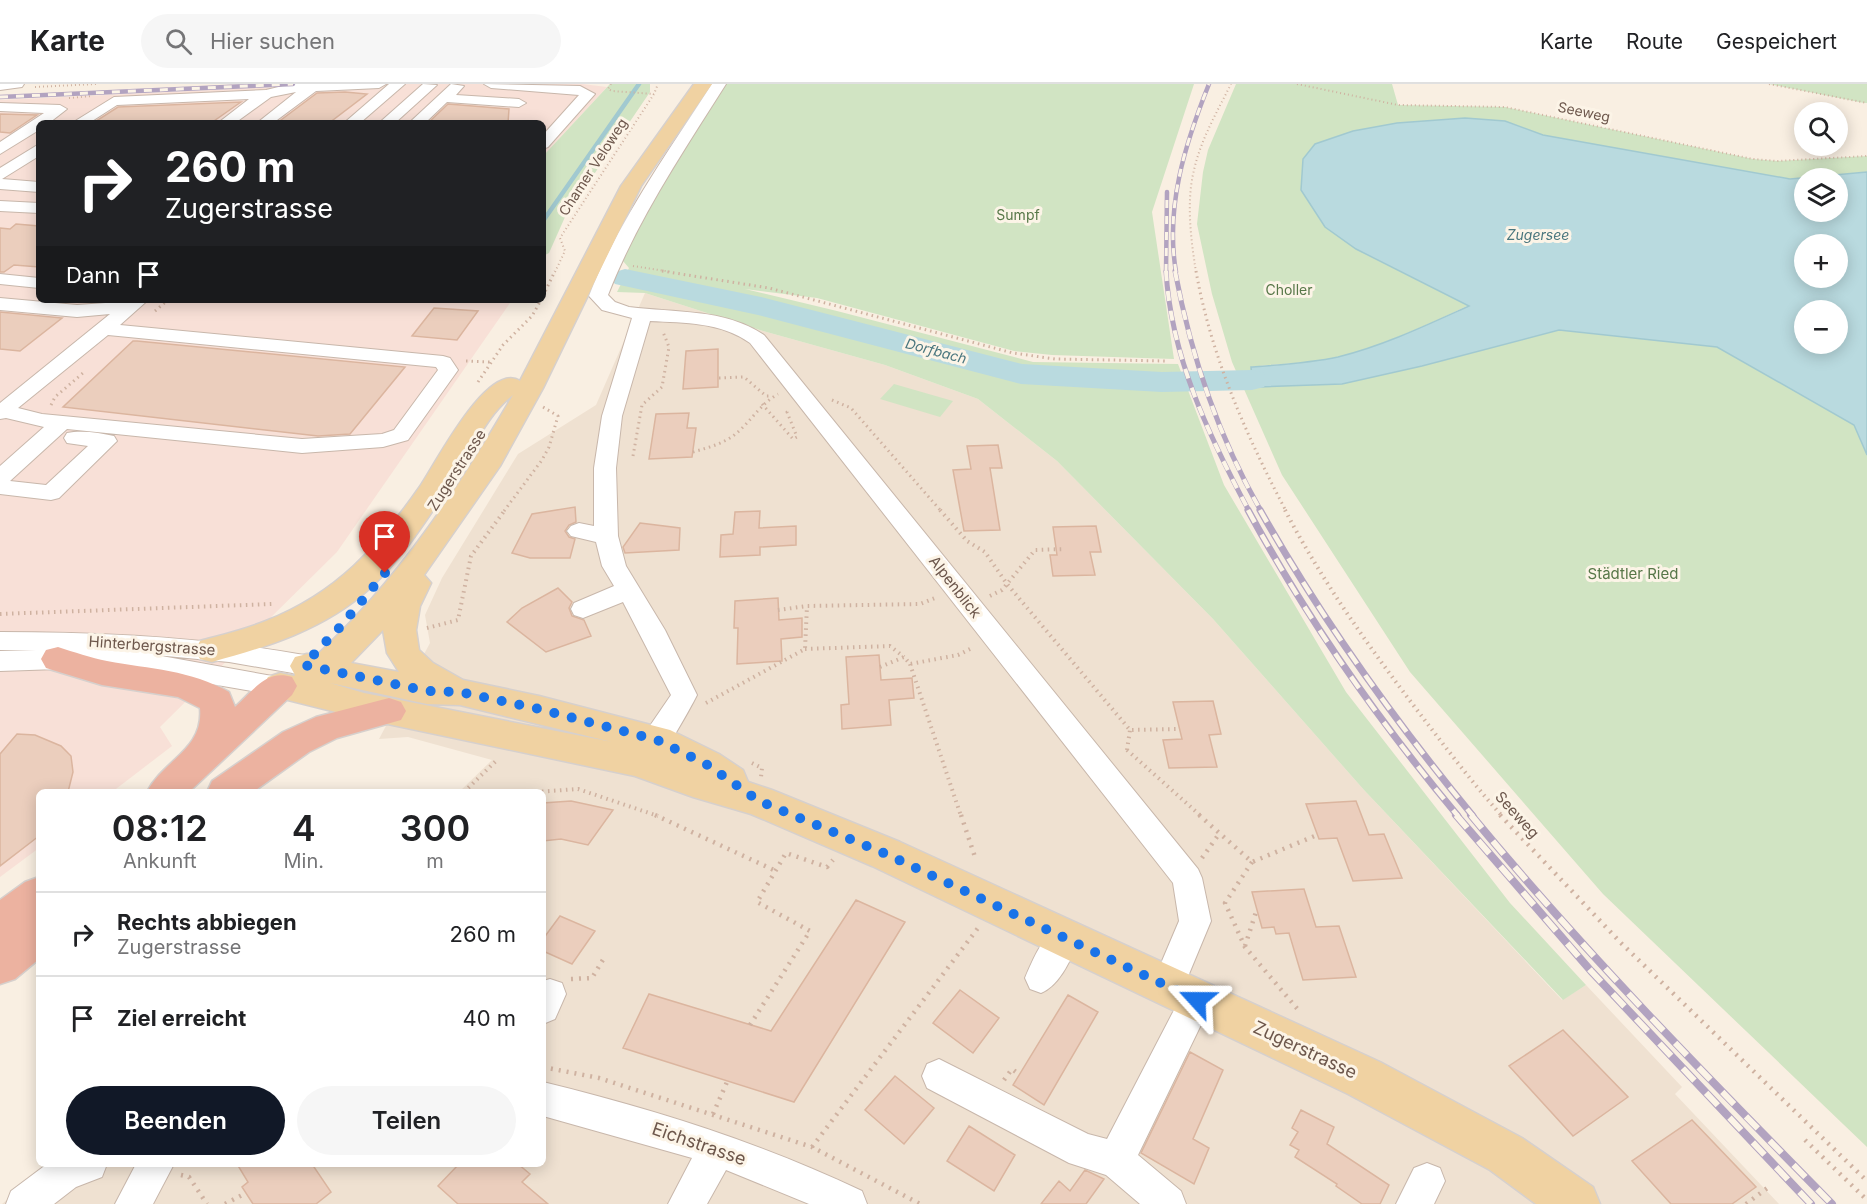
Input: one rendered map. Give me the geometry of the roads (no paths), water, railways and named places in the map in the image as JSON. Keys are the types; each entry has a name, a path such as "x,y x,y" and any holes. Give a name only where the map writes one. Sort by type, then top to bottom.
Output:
{"highway":[{"path":"58,659 106,673 174,683 207,694 218,701 219,720 200,777"},
{"path":"172,789 200,777 302,678"},
{"path":"229,789 296,742 328,727 389,711"},
{"path":"0,924 36,896"},
{"path":"0,965 36,938"}],"main road":[{"name":"Zugerstrasse","path":"302,678 397,558 461,467 510,385 618,185 687,84"},
{"name":"Zugerstrasse","path":"302,678 363,632 398,589 486,466 530,387 631,186 703,84"},
{"path":"212,650 280,629 317,610 361,579 374,567 423,503 490,400 510,385"},
{"path":"460,692 418,671 400,650 398,635 406,599 467,505 486,466"},
{"name":"Zugerstrasse","path":"302,678 427,691 460,692 539,709 648,751 693,782 759,801 852,839 1364,1078 1506,1154 1576,1204"},
{"name":"Zugerstrasse","path":"302,678 389,711 454,723 648,751"}],"street":[{"path":"0,86 17,84"},
{"path":"84,120 114,101 266,94 312,87 379,84"},
{"path":"355,120 398,84"},
{"path":"419,120 460,84"},
{"path":"491,84 580,90 588,94 546,140"},
{"name":"Alpenblick","path":"718,84 655,184 611,263 598,296 609,307 717,322 750,332 771,362 811,405 1187,878 1195,921 1182,994 1116,1160"},
{"path":"389,120 430,85"},
{"path":"268,120 312,87"},
{"path":"229,120 266,94"},
{"path":"444,98 532,104"},
{"path":"555,106 576,107"},
{"path":"0,107 60,109 43,120"},
{"path":"0,149 36,125"},
{"path":"0,138 16,138"},
{"path":"0,174 36,151"},
{"path":"0,184 36,187"},
{"path":"0,206 36,208"},
{"path":"0,279 36,283"},
{"path":"0,304 77,311 124,303"},
{"path":"1,414 105,328 129,303"},
{"path":"648,751 684,694 614,566 606,536 605,468 612,416 649,314"},
{"path":"1,414 54,422 302,446 383,440 401,435 448,370 443,362 105,328"},
{"path":"0,478 54,422"},
{"path":"0,487 51,493 106,441 54,422"},
{"path":"579,531 606,536"},
{"path":"583,609 628,590"},
{"name":"Hinterbergstrasse","path":"0,641 70,640 212,650 302,678"},
{"name":"Hinterbergstrasse","path":"0,661 58,659 148,663 302,678"},
{"path":"1041,978 1065,937"},
{"path":"939,1076 1082,1150 1116,1160 1168,1204"},
{"name":"Eichstrasse","path":"546,1100 597,1112 718,1149 824,1191 849,1204"},
{"path":"686,1204 718,1149"},
{"path":"24,1204 64,1174 82,1167"},
{"path":"133,1204 151,1167"}],"water":[{"name":"Zugersee","path":"1465,118 1505,121 1543,135 1794,179 1794,222 1848,222 1848,174 1867,172 1867,455 1854,425 1717,347 1559,330 1422,366 1342,384 1259,387 1252,380 1251,367 1338,357 1372,347 1469,306 1356,249 1325,227 1301,190 1303,159 1315,144 1353,131 1397,123"}],"waterway":[{"name":"Dorfbach","path":"546,217 639,84"},
{"name":"Dorfbach","path":"625,278 761,306 1021,374 1162,382 1252,380"}],"railway":[{"path":"0,97 293,84"},
{"path":"1176,272 1173,224 1179,176 1192,130 1209,84"},
{"path":"1166,271 1167,192"},
{"path":"1166,271 1175,334 1194,395 1206,425 1249,511"},
{"path":"1175,271 1189,334 1208,395 1232,454 1261,511"},
{"path":"1248,510 1295,591 1345,668 1399,743 1458,816"},
{"path":"1260,510 1308,590 1360,668 1473,816"},
{"path":"1456,815 1591,971 1811,1204"},
{"path":"1471,815 1602,965 1832,1204"}],"park label":[{"name":"Sumpf","path":"1018,215"},
{"name":"Choller","path":"1289,290"},
{"name":"Städtler Ried","path":"1633,574"}]}
